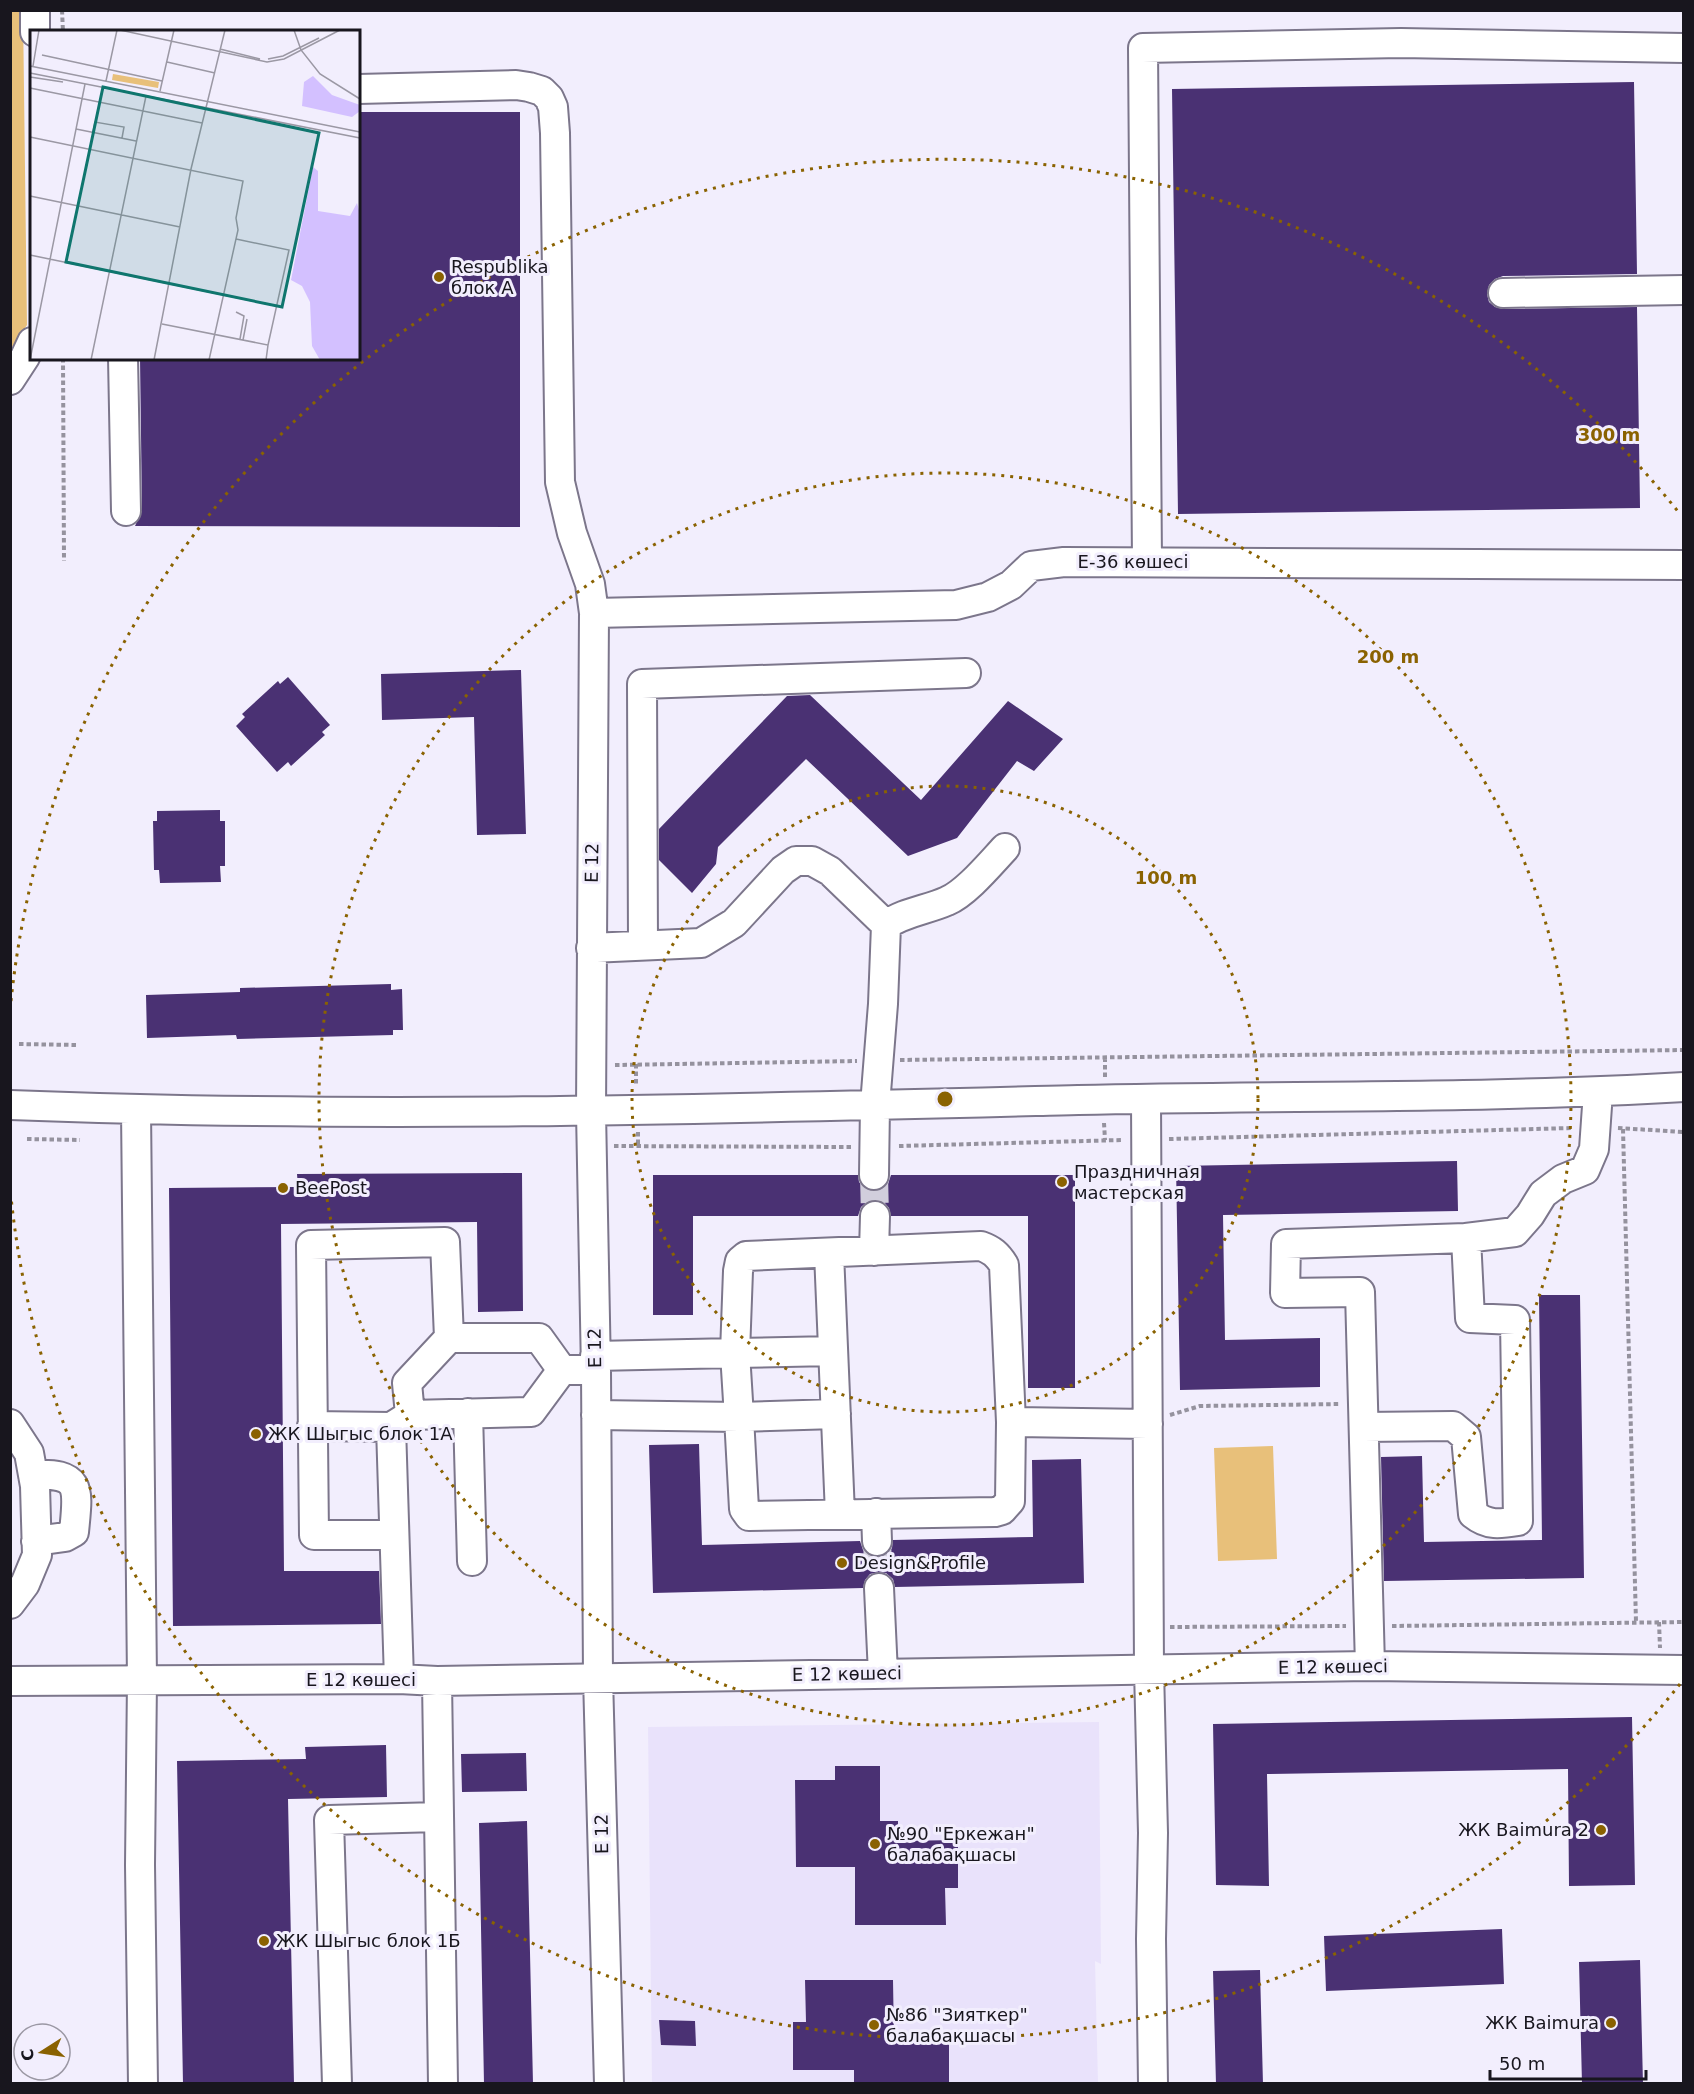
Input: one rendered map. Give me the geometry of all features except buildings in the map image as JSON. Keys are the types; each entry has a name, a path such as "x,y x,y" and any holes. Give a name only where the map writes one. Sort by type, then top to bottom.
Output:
{"street":[{"path":"35,10 35,30"},
{"path":"1147,562 1143,48 1401,43 1683,48"},
{"name":"E 12","path":"360,89 516,85 542,91 549,98 553,107 560,482 572,532 590,584 594,613 591,1112 596,1364 598,1677 609,2084"},
{"path":"1503,293 1683,290"},
{"path":"10,380 30,346"},
{"path":"123,360 126,511"},
{"name":"Е-36 көшесі","path":"594,613 956,605 988,597 1011,585 1031,566 1064,562 1683,565"},
{"path":"643,945 642,684 966,673"},
{"path":"886,925 896,918 949,901 979,877 1005,848"},
{"path":"591,948 701,943 734,923 783,870 796,861 812,861 830,871 886,925 875,1105 874,1175"},
{"path":"10,1105 136,1110 591,1112 1598,1092 1683,1087"},
{"path":"1370,1665 1360,1292 1286,1293 1286,1244 1466,1238 1515,1232 1530,1215 1543,1194 1563,1179 1585,1170 1594,1149 1598,1092"},
{"path":"1146,1100 1149,1669 1153,1763 1153,2084"},
{"path":"136,1110 142,1680 140,1865 143,2084"},
{"path":"874,1251 875,1216"},
{"path":"1363,1415 1453,1426 1466,1437 1473,1514 1482,1521 1494,1525 1518,1521 1515,1320 1470,1318 1466,1238"},
{"path":"393,1535 314,1534 311,1245 445,1242 449,1338 407,1383 400,1421 393,1535 399,1679"},
{"path":"981,1246 998,1255 1004,1265 1011,1422 1010,1501 1002,1510 877,1527 840,1514 749,1516 744,1509 735,1353 740,1261 746,1256 829,1253 981,1246"},
{"path":"829,1253 840,1514"},
{"path":"449,1338 539,1338 562,1370"},
{"path":"312,1426 400,1421 468,1413 531,1412 562,1370 596,1364 735,1353 833,1351"},
{"path":"468,1413 472,1561"},
{"path":"596,1415 739,1417 836,1414"},
{"path":"1011,1422 1148,1424"},
{"path":"10,1424 29,1453 33,1475 37,1555 24,1584 10,1604"},
{"path":"33,1475 52,1474 68,1478 73,1484 76,1496 74,1532 65,1537 36,1540"},
{"path":"879,1588 883,1674"},
{"name":"Е 12 көшесі","path":"10,1681 399,1679 437,1681 1370,1665 1683,1670"},
{"path":"437,1681 443,2084"},
{"path":"337,2084 330,1820 438,1818"}],"path":[{"path":"63,10 63,30"},
{"path":"63,360 64,561"},
{"path":"20,1044 77,1045"},
{"path":"591,1065 1683,1050"},
{"path":"1623,1129 1636,1622"},
{"path":"27,1139 80,1140"},
{"path":"1148,1424 1173,1413 1200,1406 1331,1405 1363,1415"},
{"path":"1149,1627 1683,1622"}],"shaded area":[{"path":"10,11 23,11 27,325 12,347"},
{"path":"1273,1446 1277,1559 1218,1561 1214,1448"},
{"name":"№90 \"Еркежан\" балабақшасы","path":"1099,1722 1101,1964 1095,1961 1098,2083 652,2083 648,1727"}],"tunnel":[{"path":"874,1175 875,1216"},
{"path":"877,1541 879,1588"}],"place":[{"name":"Respublika блок А","path":"439,277"},
{"name":"Праздничная мастерская","path":"1062,1182"},
{"name":"BeePost","path":"283,1188"},
{"name":"ЖК Шыгыс блок 1А","path":"256,1434"},
{"name":"Design&Profile","path":"842,1563"},
{"name":"ЖК Baimura 2","path":"1601,1830"},
{"name":"№90 \"Еркежан\" балабақшасы","path":"875,1844"},
{"name":"ЖК Шыгыс блок 1Б","path":"264,1941"},
{"name":"ЖК Baimura","path":"1611,2023"},
{"name":"№86 \"Зияткер\" балабақшасы","path":"874,2025"}]}
